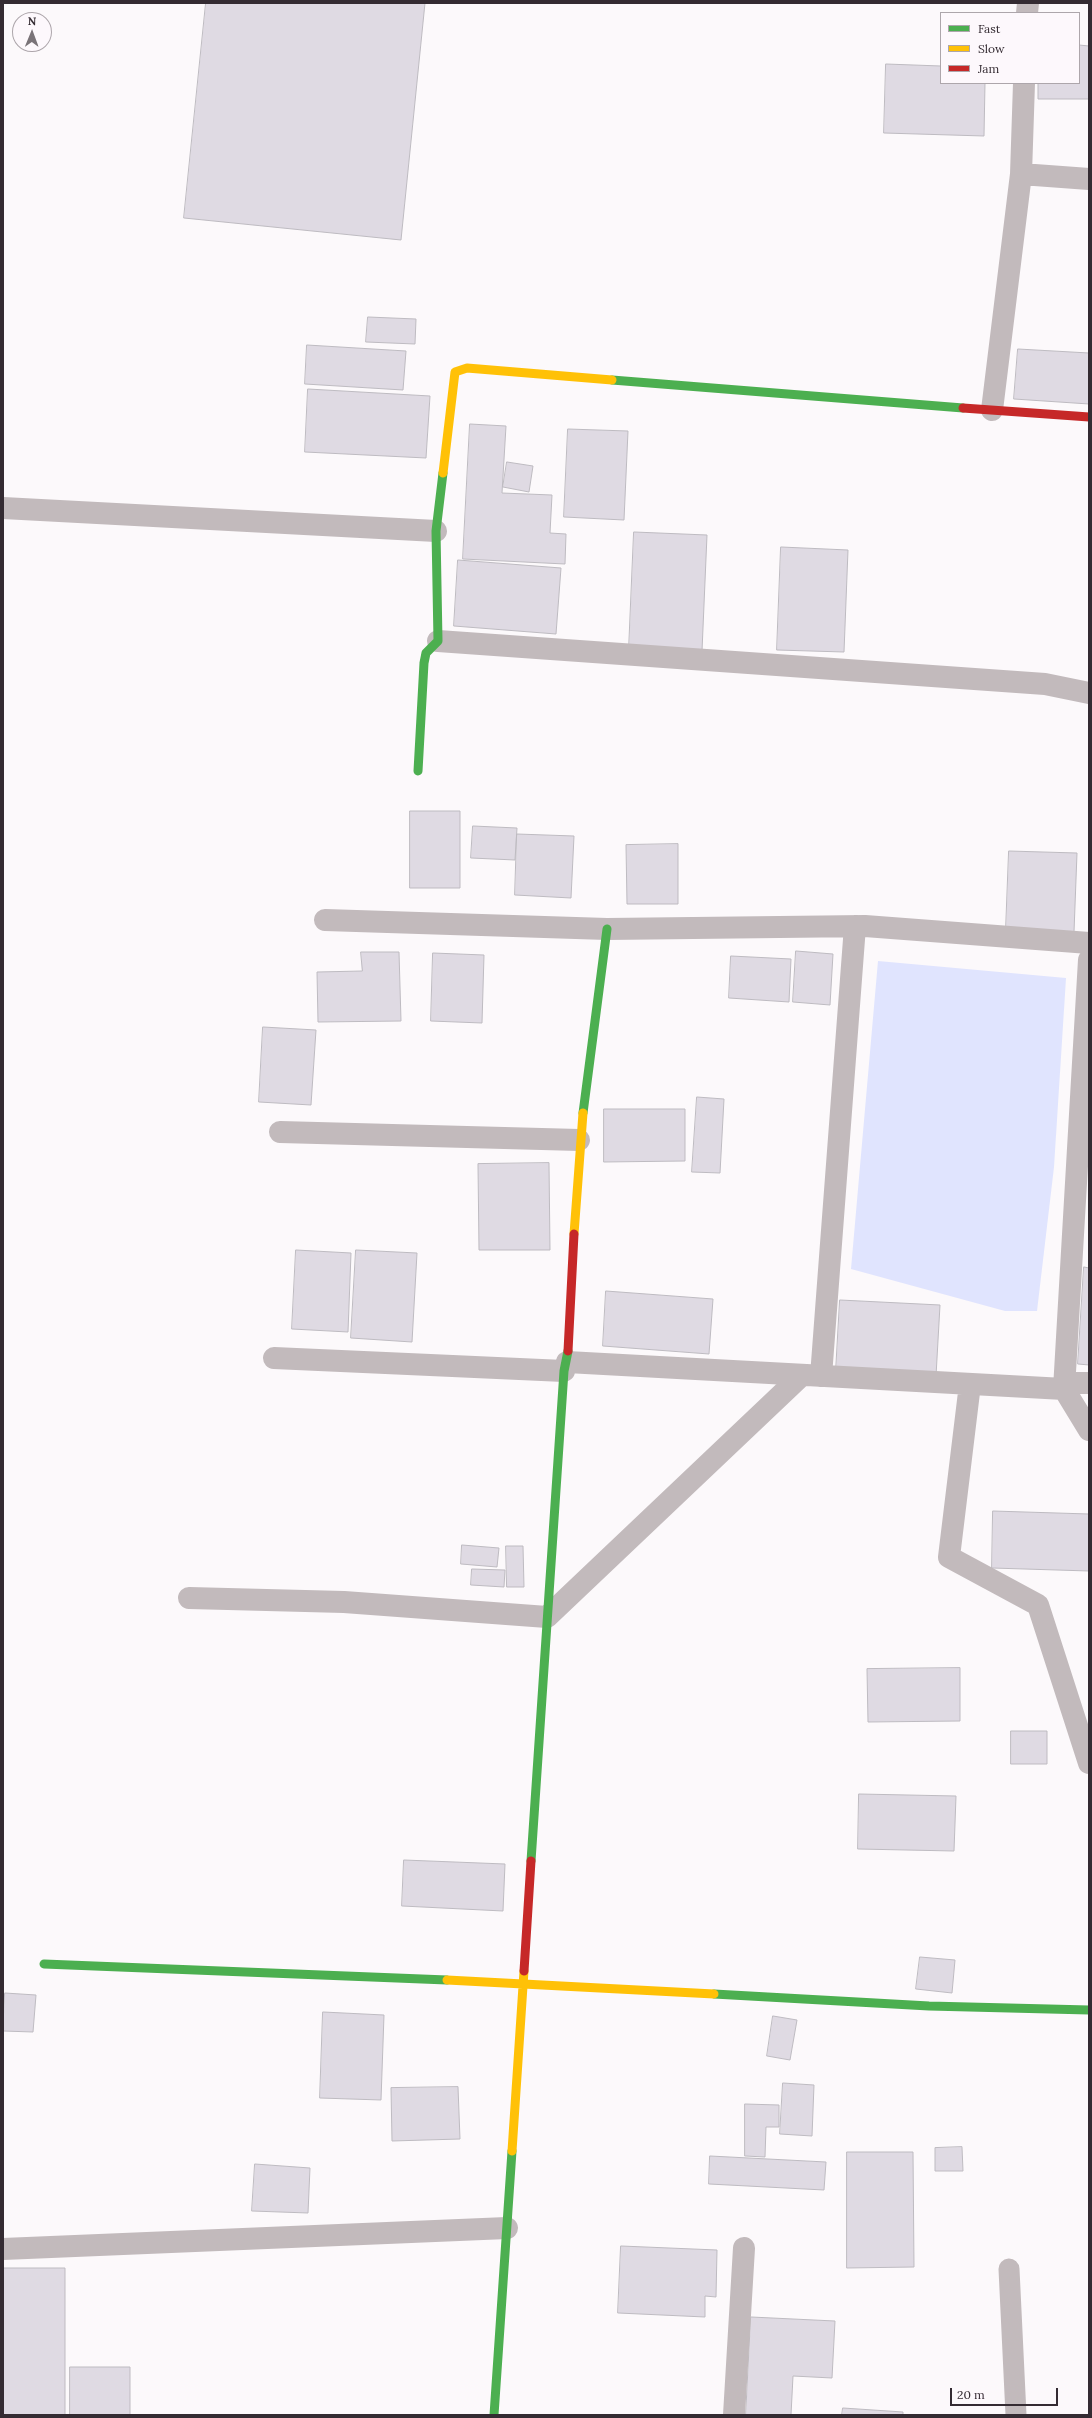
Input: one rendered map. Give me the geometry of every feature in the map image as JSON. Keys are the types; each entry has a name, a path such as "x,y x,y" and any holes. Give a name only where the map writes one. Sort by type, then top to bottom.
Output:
{"street":[{"path":"992,410 1021,174 1024,84"},
{"path":"1021,174 1089,179"},
{"path":"418,771 424,663 426,653 438,641 436,531 452,381 455,372 467,368 740,392 1089,417"},
{"path":"3,508 436,531"},
{"path":"438,641 1045,684 1080,691 1089,706"},
{"path":"325,920 607,929 855,926 1089,943"},
{"path":"189,1598 344,1602 548,1617 812,1375 855,926"},
{"path":"494,2415 580,1140 607,929"},
{"path":"1089,960 1065,1386 1089,1430"},
{"path":"280,1132 580,1140"},
{"path":"274,1358 812,1375 970,1384 1065,1386 1089,1383"},
{"path":"970,1384 948,1557 1038,1605 1089,1763"},
{"path":"44,1964 523,1983 929,2006 1089,2010"},
{"path":"3,2248 507,2228"},
{"path":"734,2415 744,2248"}],"lane":[{"path":"1009,2269 1016,2415"}],"water":[{"path":"878,961 1066,978 1054,1167 1037,1311 1005,1311 851,1269"}],"building":[{"path":"206,3 425,3 401,240 184,218"},
{"path":"1080,45 1089,46 1089,99 1038,99 1038,84 1080,84"},
{"path":"886,64 940,66 940,84 985,84 984,136 884,133"},
{"path":"368,317 416,319 415,344 366,342"},
{"path":"307,345 406,351 403,390 305,384"},
{"path":"1018,349 1089,353 1089,404 1014,399"},
{"path":"308,389 430,396 426,458 305,452"},
{"path":"470,424 506,426 502,493 552,495 550,533 566,534 565,564 463,559"},
{"path":"568,429 628,431 624,520 564,517"},
{"path":"507,462 533,466 529,492 503,487"},
{"path":"634,532 707,535 702,651 629,649"},
{"path":"781,547 848,550 844,652 777,650"},
{"path":"458,560 561,568 556,634 454,626"},
{"path":"410,811 460,811 460,888 410,888"},
{"path":"473,826 517,828 515,860 471,858"},
{"path":"517,834 574,836 571,898 515,895"},
{"path":"678,844 678,904 627,904 626,845"},
{"path":"1009,851 1077,853 1074,932 1006,929"},
{"path":"796,951 833,954 830,1005 793,1002"},
{"path":"361,952 399,952 401,1021 318,1022 317,972 362,971"},
{"path":"433,953 484,955 482,1023 431,1021"},
{"path":"731,956 791,959 789,1002 729,998"},
{"path":"263,1027 316,1030 311,1105 259,1102"},
{"path":"697,1097 724,1099 720,1173 692,1172"},
{"path":"604,1109 685,1109 685,1161 604,1162"},
{"path":"549,1163 550,1250 479,1250 478,1164"},
{"path":"296,1250 351,1253 348,1332 292,1329"},
{"path":"356,1250 417,1253 412,1342 351,1338"},
{"path":"1084,1267 1089,1268 1089,1365 1078,1364"},
{"path":"606,1291 713,1299 709,1354 603,1346"},
{"path":"840,1300 940,1305 936,1376 836,1371"},
{"path":"993,1511 1089,1514 1089,1571 992,1568"},
{"path":"462,1545 499,1548 497,1567 461,1564"},
{"path":"506,1546 523,1546 524,1587 507,1587"},
{"path":"472,1569 505,1570 504,1587 471,1585"},
{"path":"960,1668 960,1721 868,1722 867,1669"},
{"path":"1011,1731 1047,1731 1047,1764 1011,1764"},
{"path":"859,1794 956,1796 954,1851 858,1849"},
{"path":"404,1860 505,1864 503,1911 402,1906"},
{"path":"920,1957 955,1960 952,1993 916,1989"},
{"path":"5,1993 36,1995 33,2032 3,2031"},
{"path":"323,2012 384,2015 381,2100 320,2098"},
{"path":"773,2016 797,2020 790,2060 767,2056"},
{"path":"783,2083 814,2085 812,2136 780,2134"},
{"path":"458,2087 460,2139 392,2141 391,2088"},
{"path":"745,2104 779,2105 779,2127 766,2127 765,2157 745,2156"},
{"path":"962,2147 963,2171 935,2171 935,2148"},
{"path":"847,2152 913,2152 914,2267 847,2268"},
{"path":"710,2156 826,2162 824,2190 709,2184"},
{"path":"255,2164 310,2168 308,2213 252,2211"},
{"path":"621,2246 717,2250 716,2297 705,2296 705,2317 618,2313"},
{"path":"3,2268 65,2268 65,2415 3,2415"},
{"path":"751,2317 835,2321 832,2378 793,2376 791,2415 746,2415"},
{"path":"70,2367 130,2367 130,2415 70,2415"},
{"path":"843,2408 903,2412 903,2415 842,2415"}],"traffic: fast":[{"path":"612,380 963,408"},
{"path":"418,771 424,663 426,653 438,641 436,531 443,473"},
{"path":"583,1113 607,929"},
{"path":"531,1861 564,1371 568,1351"},
{"path":"44,1964 447,1980"},
{"path":"714,1994 929,2006 1089,2010"},
{"path":"494,2415 512,2151"}],"traffic: slow":[{"path":"443,473 455,372 467,368 612,380"},
{"path":"574,1234 583,1113"},
{"path":"512,2151 524,1971"},
{"path":"447,1980 714,1994"}],"traffic: jam":[{"path":"963,408 1089,417"},
{"path":"568,1351 574,1234"},
{"path":"524,1971 531,1861"}]}
